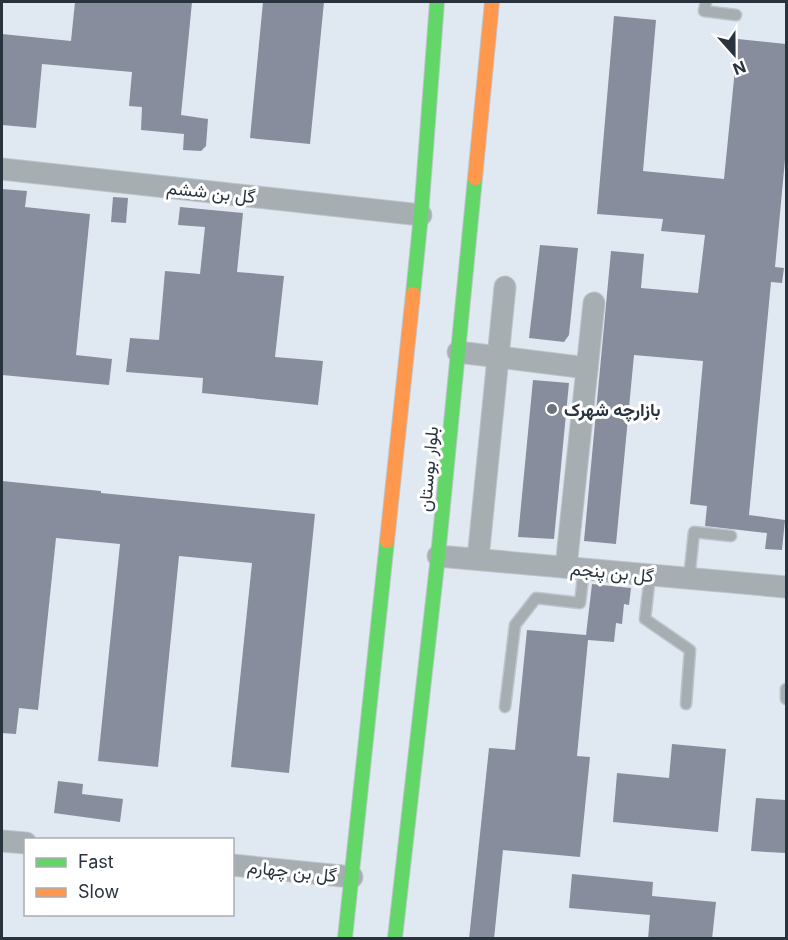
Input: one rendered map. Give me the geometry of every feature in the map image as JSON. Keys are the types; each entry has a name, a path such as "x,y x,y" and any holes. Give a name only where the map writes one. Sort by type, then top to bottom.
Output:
{"street":[{"name":"بلوار بوستان","path":"345,939 421,215 437,2"},
{"name":"بلوار بوستان","path":"395,939 438,556 492,2"},
{"name":"گل بن ششم","path":"2,169 421,215"},
{"path":"478,559 505,287"},
{"path":"575,568 587,368 594,303"},
{"path":"458,352 587,368"},
{"name":"گل بن پنجم","path":"438,556 786,587"},
{"path":"2,841 24,843"},
{"name":"گل بن چهارم","path":"234,865 352,877"}],"lane":[{"path":"706,2 704,11 736,15"},
{"path":"689,579 694,532 731,536"},
{"path":"505,707 515,625 536,598 580,603 575,568"},
{"path":"650,575 645,619 690,650 686,704"},
{"path":"786,689 786,699"}],"building":[{"path":"75,2 192,2 181,115 208,119 206,146 201,151 183,150 184,134 141,130 142,107 129,106 132,72 42,64 36,128 2,125 2,34 71,41"},
{"path":"263,2 324,2 310,144 250,138"},
{"path":"614,16 656,20 643,171 724,179 738,39 786,44 786,149 775,267 784,268 782,283 771,282 749,515 785,520 782,550 765,549 767,533 705,526 707,506 690,504 703,361 634,355 616,544 584,541 611,251 644,254 641,288 698,293 705,235 661,231 663,219 597,214"},
{"path":"2,189 27,191 25,207 90,214 76,355 112,359 109,385 2,375"},
{"path":"113,197 128,198 126,223 111,222"},
{"path":"180,207 243,213 237,272 284,276 275,357 323,361 318,405 202,393 203,378 126,372 130,338 159,340 165,271 200,274 205,227 178,225"},
{"path":"540,245 578,248 569,335 564,342 529,338"},
{"path":"533,380 569,383 554,539 518,537"},
{"path":"2,481 315,514 289,773 231,767 252,563 179,556 158,767 98,761 120,544 56,538 38,710 19,708 16,734 2,733"},
{"path":"592,584 631,588 629,605 624,604 622,624 616,623 614,642 588,640 577,756 590,757 580,857 503,850 494,939 469,939 489,748 515,750 527,630 586,635"},
{"path":"672,744 726,749 718,832 613,822 617,773 669,778"},
{"path":"58,781 83,784 82,794 123,799 120,822 54,813"},
{"path":"756,798 786,800 786,853 751,851"},
{"path":"572,874 653,882 652,896 716,902 712,939 648,939 650,915 569,908"}],"traffic: fast":[{"path":"413,294 437,2"},
{"path":"395,938 438,556 475,178"},
{"path":"345,938 387,541"}],"traffic: slow":[{"path":"475,178 492,2"},
{"path":"387,541 413,294"}],"place":[{"name":"بازارچه شهرک","path":"552,409"}]}
